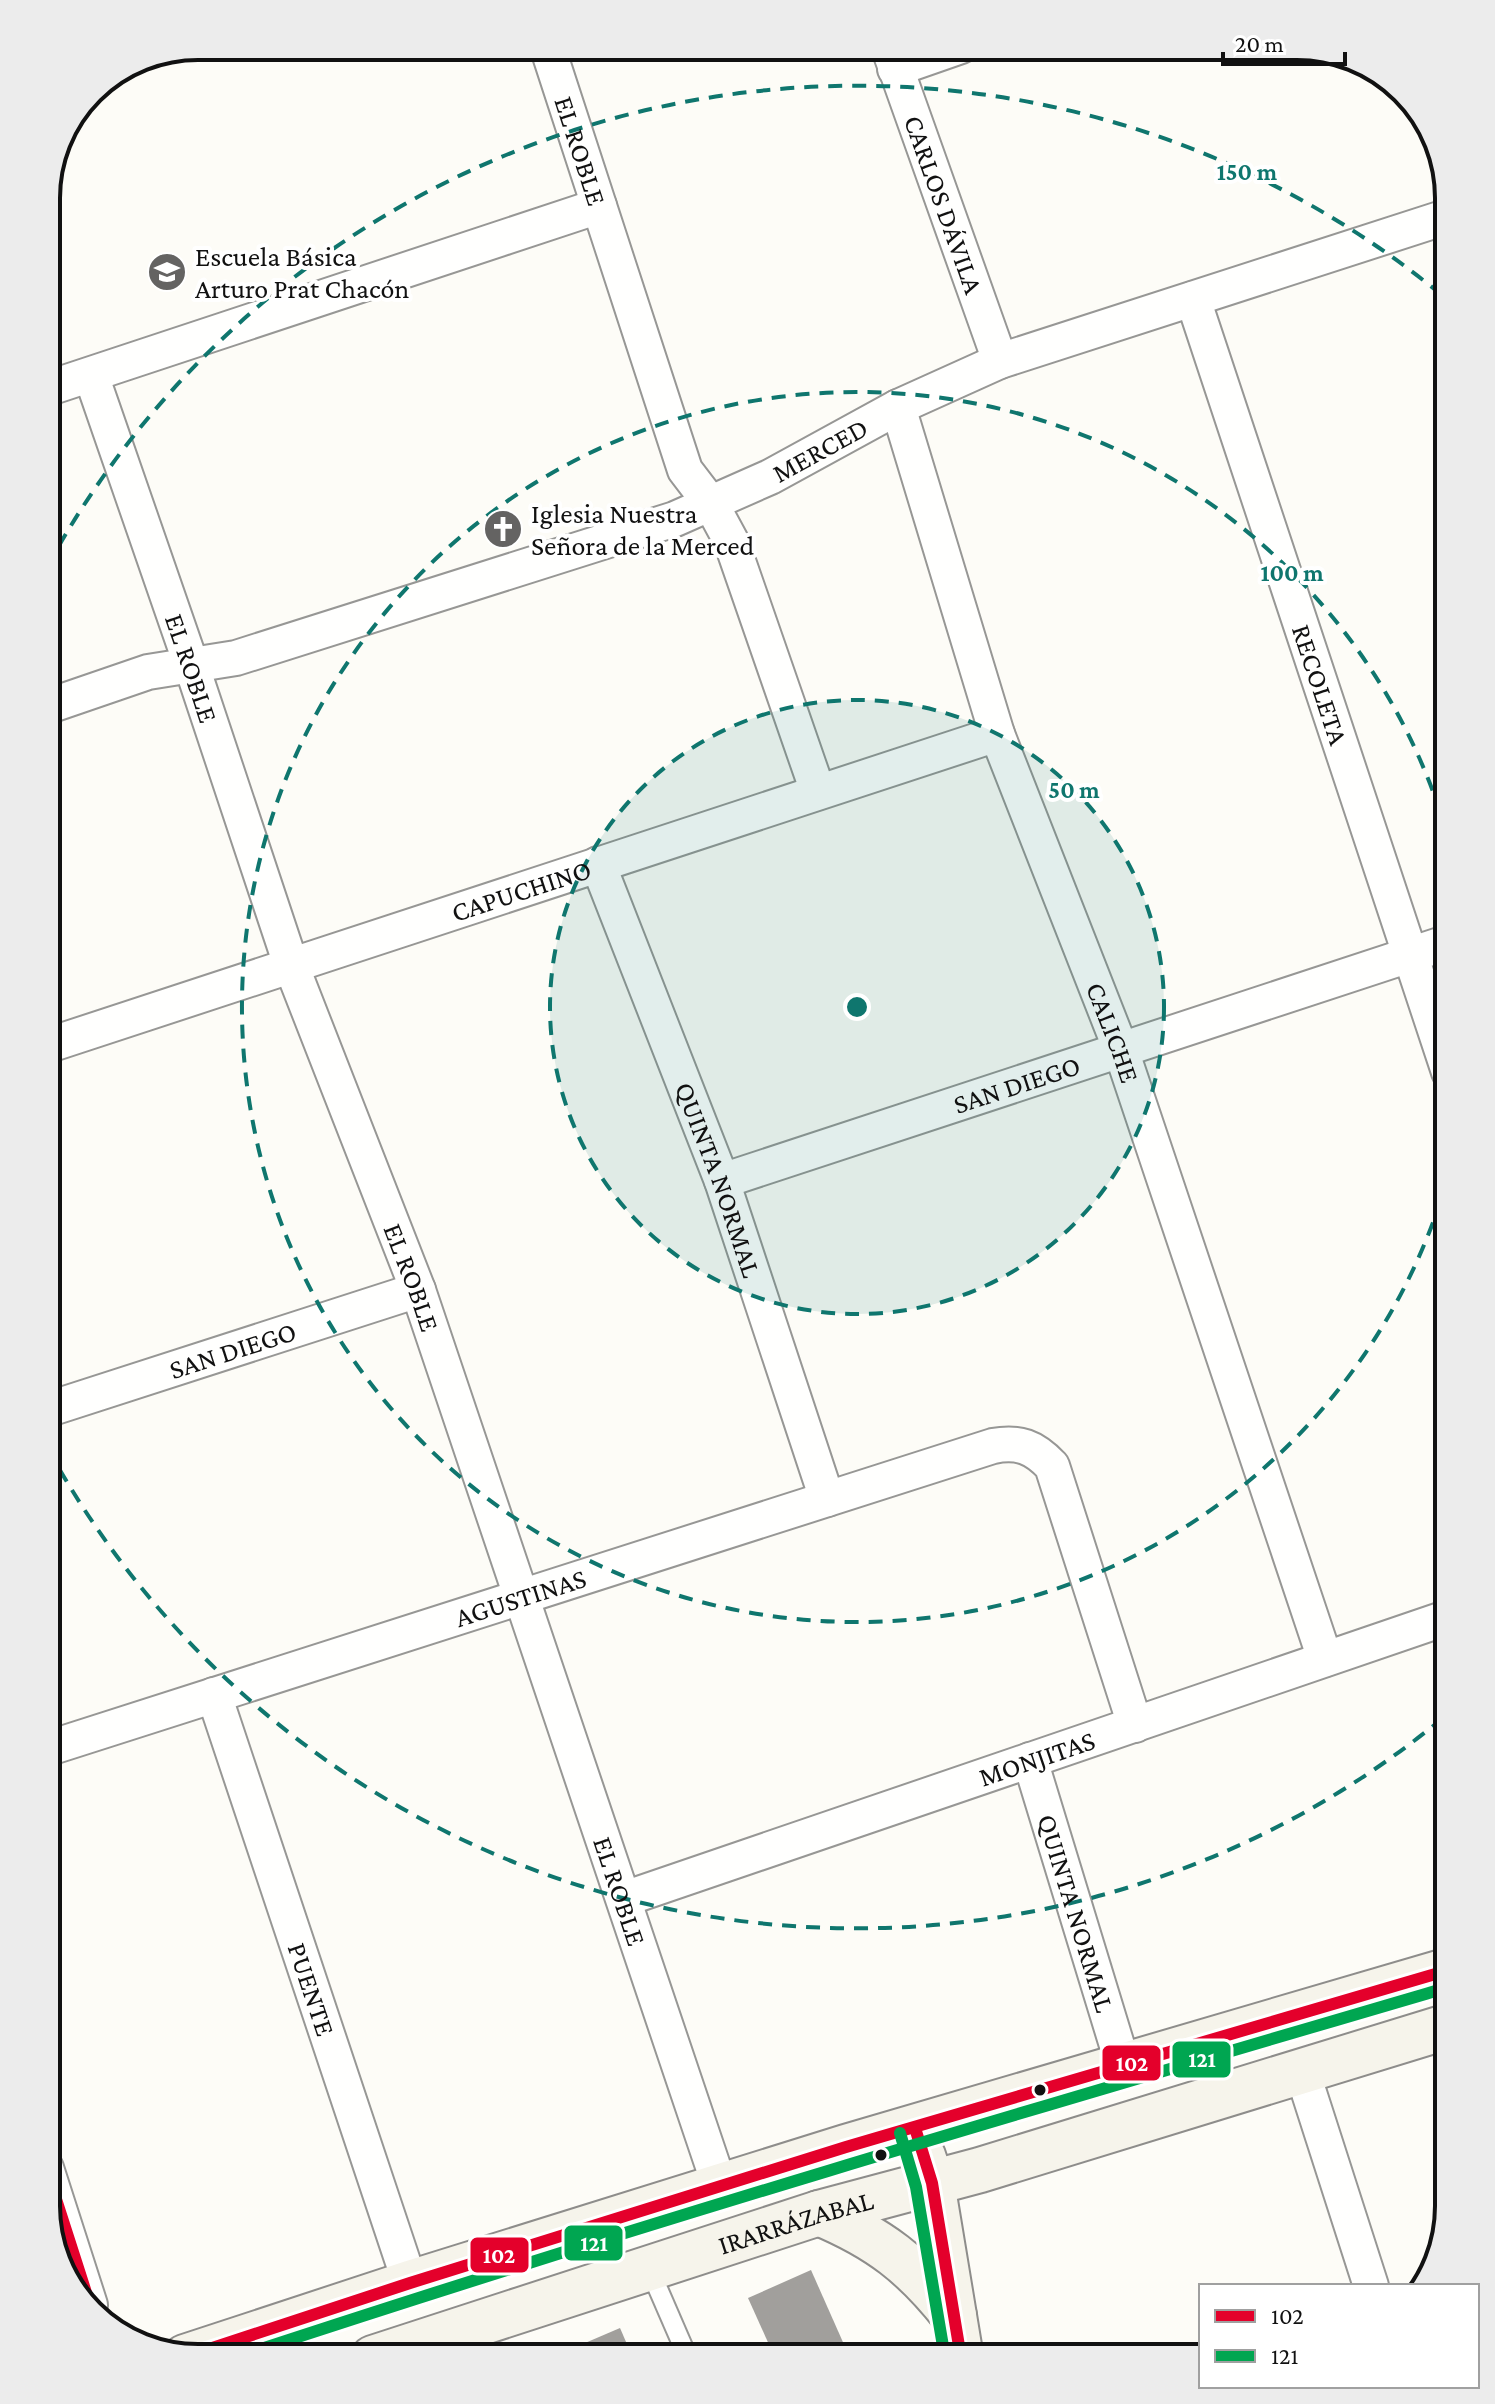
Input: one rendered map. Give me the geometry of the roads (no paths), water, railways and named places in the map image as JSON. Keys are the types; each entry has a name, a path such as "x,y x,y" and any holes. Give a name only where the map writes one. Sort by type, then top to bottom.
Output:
{"main road":[{"name":"IRARRÁZABAL","path":"225,2344 846,2147 1435,1974"},
{"name":"IRARRÁZABAL","path":"416,2344 819,2213 932,2183 1435,2030"},
{"path":"915,2128 932,2183 959,2344"},
{"path":"819,2213 883,2245 933,2289 954,2316"}],"street":[{"name":"EL ROBLE","path":"552,60 685,470 711,504 731,541 818,792"},
{"name":"CARLOS DÁVILA","path":"893,60 1000,361"},
{"path":"60,385 599,206"},
{"name":"MERCED","path":"60,702 148,672 236,658 675,519 770,477 898,407 1000,361 1435,221"},
{"name":"RECOLETA","path":"1193,299 1435,1029"},
{"name":"EL ROBLE","path":"91,375 291,965 418,1290 720,2187"},
{"name":"CALICHE","path":"898,407 997,734 1121,1050 1325,1659"},
{"name":"CAPUCHINO","path":"60,1041 997,734"},
{"name":"QUINTA NORMAL","path":"598,864 722,1181 827,1499"},
{"name":"SAN DIEGO","path":"722,1181 1435,946"},
{"name":"SAN DIEGO","path":"60,1405 418,1290"},
{"name":"AGUSTINAS","path":"60,1744 993,1446 1020,1444 1033,1449 1052,1466 1135,1725"},
{"name":"MONJITAS","path":"624,1899 1435,1622"},
{"name":"PUENTE","path":"214,1695 410,2283"},
{"name":"QUINTA NORMAL","path":"1030,1760 1123,2065"},
{"path":"1302,2071 1370,2284"},
{"path":"61,2215 83,2283"}],"lane":[{"path":"649,2268 682,2344"}],"place":[{"name":"Escuela Básica Arturo Prat Chacón","path":"167,272"},
{"name":"Iglesia Nuestra Señora de la Merced","path":"503,529"}]}
